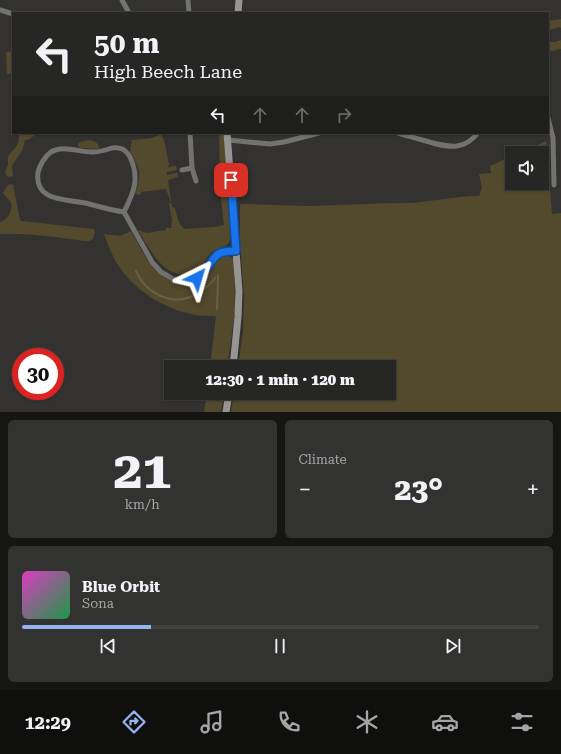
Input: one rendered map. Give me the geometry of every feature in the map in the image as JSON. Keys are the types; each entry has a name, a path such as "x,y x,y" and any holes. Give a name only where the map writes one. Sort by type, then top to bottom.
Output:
{"street":[{"path":"122,0 128,12"},
{"path":"188,0 189,12"},
{"path":"238,12 239,0"},
{"path":"0,10 12,14"},
{"path":"549,122 553,138 554,185"},
{"path":"190,134 192,168 196,181"},
{"path":"234,360 239,303 228,137 277,143 315,134"},
{"path":"402,134 450,146 462,145 477,134"},
{"path":"112,148 122,148 128,155 135,172 133,191 124,212 101,208 76,201 64,201 48,195 40,187 38,173 41,165 50,152 57,150 64,149 93,152 112,148"},
{"path":"182,170 192,168"},
{"path":"124,212 152,262 161,272 173,279 186,280 197,278 205,271 218,253 236,251"},
{"path":"226,412 228,400"}],"shaded area":[{"path":"561,19 561,28 559,27 549,31 549,21"},
{"path":"561,40 561,49 549,52 549,42"},
{"path":"6,52 12,52 12,74 7,74"},
{"path":"19,134 37,134 28,140 25,140 23,149 12,166 13,176 10,177 7,176 5,172 8,165 8,157 16,147"},
{"path":"158,134 161,134 165,144 169,164 168,167 176,166 177,170 167,172 167,175 177,173 178,177 168,180 172,207 175,208 179,222 184,229 224,225 218,174 220,173 219,134 224,134 231,239 227,245 211,253 200,269 191,274 184,275 168,270 152,253 139,232 137,232 139,230 146,233 171,228 172,220 169,204 171,203 166,189 141,192 141,194 138,195 135,193 139,182 139,172 136,162 130,152 132,140 153,138 158,136"},
{"path":"90,140 94,141 98,145 99,149 80,148 78,146 80,142"},
{"path":"546,141 546,146 535,146"},
{"path":"505,159 505,190 549,190 549,178 552,214 561,213 561,412 231,412 233,400 396,400 396,360 239,360 243,331 244,296 240,242 240,204 313,206 408,203 479,196 482,188 479,174 491,173 490,166"},
{"path":"8,185 13,185 21,221 94,229 95,232 93,239 83,241 31,235 0,234 0,222 9,215 11,209 10,202 3,193"},
{"path":"131,231 146,257 158,272 175,282 195,282 207,274 221,256 229,255 234,260 235,312 228,360 211,360 216,316 200,316 170,307 150,297 125,274 112,254 104,234 120,236"},
{"path":"206,400 223,400 221,412 204,412"}],"waterway":[{"path":"136,271 140,279 152,291 160,296 176,299 185,299 193,296 210,284 215,278"},
{"path":"217,309 218,276"}],"route":[{"path":"197,278 202,275 218,253 236,251 231,180"}]}
